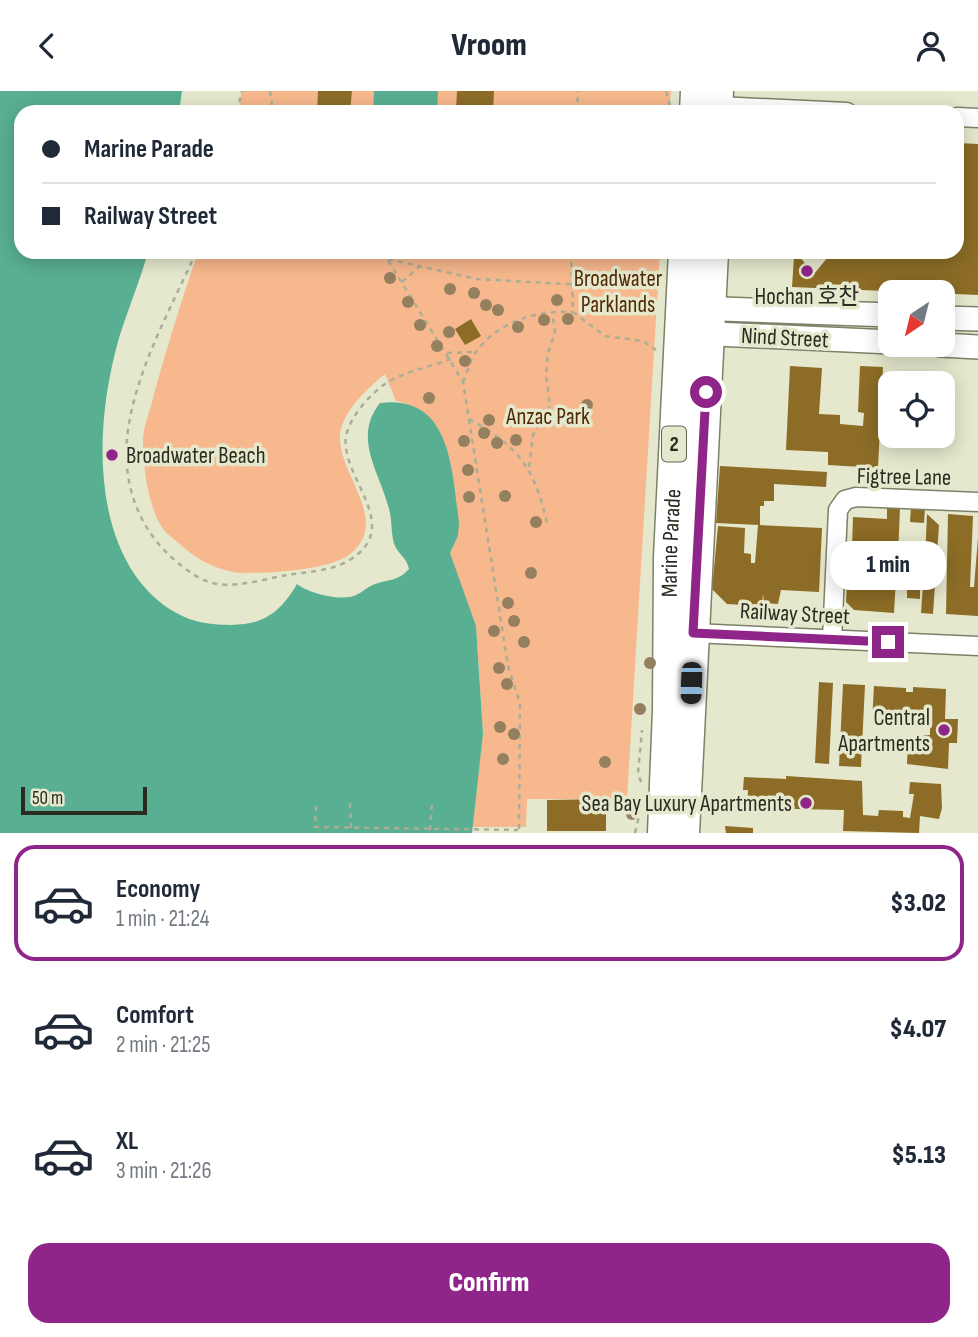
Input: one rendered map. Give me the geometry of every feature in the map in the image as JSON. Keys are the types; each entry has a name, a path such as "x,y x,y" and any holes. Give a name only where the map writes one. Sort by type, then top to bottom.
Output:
{"highway":[{"name":"Marine Parade","path":"684,259 693,633 684,833"},
{"name":"Marine Parade","path":"663,833 668,711 669,557 688,327 711,259"}],"street":[{"path":"709,102 750,105"},
{"path":"753,335 750,323 755,310"},
{"name":"Nind Street","path":"688,327 755,310 878,315"},
{"path":"862,341 863,314"},
{"path":"956,318 978,319"},
{"name":"Nind Street","path":"688,327 753,335 878,342"},
{"path":"956,346 978,347"},
{"name":"Figtree Lane","path":"832,639 838,510 845,500 856,497 978,502"},
{"name":"Railway Street","path":"693,633 978,646"}],"path":[{"path":"193,259 146,365 128,430 126,467 135,507 147,531 164,552 202,580 231,584 330,568 347,562 360,552 368,541 371,517 346,451 346,436 351,423 382,386 451,359"},
{"path":"387,259 477,279 583,285"},
{"path":"315,827 344,831 351,828 385,831 519,832 520,703 508,666 463,382 387,259"},
{"path":"571,259 573,312"},
{"path":"402,282 420,266"},
{"path":"463,382 476,352 513,322 552,311 573,312 605,336 643,341 688,327"},
{"path":"528,467 533,435 550,406 546,375 548,353 555,332 552,311"},
{"path":"447,353 476,352"},
{"path":"468,418 512,447 528,467 541,497 547,523"},
{"path":"430,830 432,802"},
{"path":"350,803 351,828"},
{"path":"315,833 316,806"}],"green space":[{"path":"241,91 671,91 670,105 240,105"},
{"path":"196,259 660,259 627,799 527,799 526,827 472,827 483,734 476,626 451,562 450,553 458,536 408,404 396,401 385,374 356,402 341,428 342,452 365,513 366,528 361,542 349,555 328,564 299,570 237,572 196,557 163,529 147,487 143,435 169,340"}],"shaded area":[{"path":"0,91 182,91 180,105 14,105 14,259 146,259 119,338 106,397 103,428 105,491 111,521 121,549 135,575 159,602 190,619 213,624 241,625 263,619 281,606 297,584 309,591 325,595 350,597 375,584 401,576 409,569 394,542 390,513 371,457 368,430 380,403 404,403 422,411 435,424 444,440 450,460 459,522 458,536 450,553 476,626 483,734 472,833 0,833"},
{"path":"374,91 438,91 437,105 373,105"}],"building":[{"path":"318,91 352,91 351,105 317,105"},
{"path":"457,91 494,91 493,105 456,105"},
{"path":"964,143 978,144 978,295 956,294 956,280 878,280 878,291 792,287 794,259 802,259 814,274 826,259 964,259"},
{"path":"471,319 481,336 465,345 455,329"},
{"path":"790,366 822,368 819,414 840,415 840,424 863,426 864,413 858,412 860,366 883,367 883,371 878,371 878,468 828,465 828,452 786,450"},
{"path":"720,466 827,472 826,487 774,484 774,501 764,501 764,506 760,506 760,525 716,523"},
{"path":"887,506 900,507 898,559 871,558 872,548 852,547 853,517 887,519"},
{"path":"911,507 925,508 924,523 910,522"},
{"path":"927,514 939,525 933,614 921,613 923,585 928,585 924,581"},
{"path":"948,514 973,516 970,587 974,587 978,538 978,616 946,614"},
{"path":"758,525 822,528 819,592 781,590 778,604 764,603 763,594 762,606 727,604 712,589 718,526 745,528 744,553 751,554 751,563 755,563"},
{"path":"848,559 897,562 894,613 854,610 846,602"},
{"path":"902,560 920,561 920,599 907,598 907,590 901,589"},
{"path":"819,682 833,683 829,764 815,763"},
{"path":"843,684 865,685 861,767 839,766"},
{"name":"Central Apartments","path":"874,686 906,688 906,692 913,692 913,687 946,689 945,719 958,719 957,743 949,743 948,769 907,764 908,737 924,738 924,735 930,735 930,725 872,722"},
{"name":"Sea Bay Luxury Apartments","path":"786,776 862,781 863,815 878,816 879,810 903,811 903,817 910,818 914,794 909,794 910,782 941,784 942,808 939,819 920,816 919,833 843,831 844,810 747,808 748,790 743,790 744,777 786,779"},
{"path":"606,799 606,831 547,831 547,800"},
{"path":"725,826 753,828 753,833 726,833"}],"place":[{"name":"Hochan 호찬","path":"807,271"},
{"name":"Broadwater Beach","path":"112,455"},
{"name":"Central Apartments","path":"944,730"},
{"name":"Sea Bay Luxury Apartments","path":"806,803"}],"route":[{"path":"706,392 693,633 888,642"}],"park label":[{"name":"Broadwater Parklands","path":"618,291"},
{"name":"Anzac Park","path":"548,416"}]}
